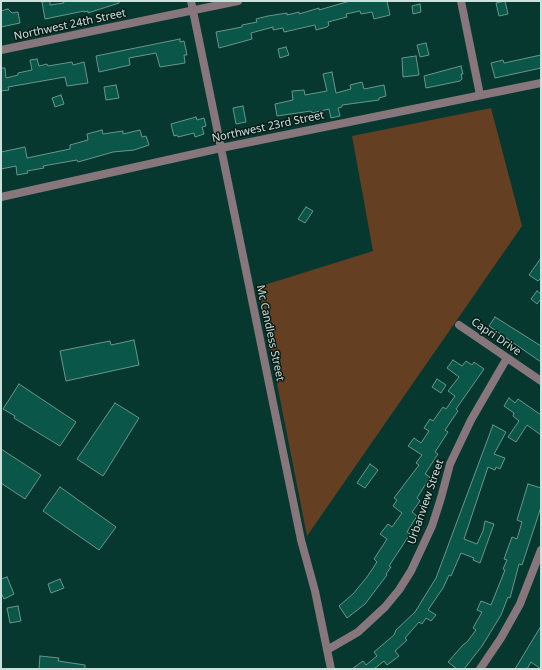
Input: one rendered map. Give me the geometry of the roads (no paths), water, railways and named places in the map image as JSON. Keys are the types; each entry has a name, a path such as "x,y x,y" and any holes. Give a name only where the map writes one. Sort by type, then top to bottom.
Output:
{"street":[{"name":"Mc Candless Street","path":"191,1 301,540 315,591 331,669"},
{"name":"Northwest 24th Street","path":"1,50 238,1"},
{"path":"461,1 480,95"},
{"name":"Northwest 23rd Street","path":"1,197 221,148 541,83"},
{"name":"Capri Drive","path":"459,325 541,381"},
{"name":"Urbanview Street","path":"327,650 358,632 399,590 411,571 432,526 450,464 471,420 507,358"},
{"path":"480,669 501,638 520,604 541,550"}]}
